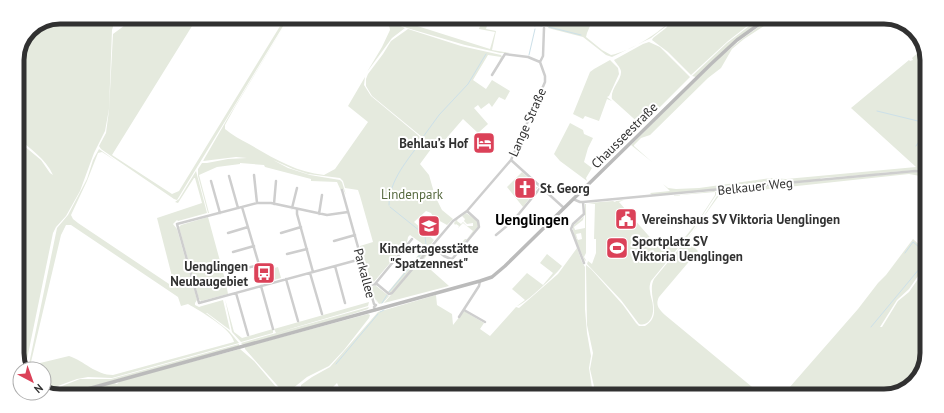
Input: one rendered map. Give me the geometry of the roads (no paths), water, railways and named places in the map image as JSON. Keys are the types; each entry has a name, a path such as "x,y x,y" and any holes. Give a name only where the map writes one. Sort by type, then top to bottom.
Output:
{"main road":[{"name":"Chausseestraße","path":"88,389 490,278 564,208 710,64 737,40 759,24"}],"street":[{"name":"Lange Straße","path":"375,284 389,294 392,293 456,218 473,204 511,160 545,82 545,76 540,62 543,56 544,28"},
{"path":"492,75 505,54 528,57 540,62"},
{"path":"511,160 564,208"},
{"name":"Belkauer Weg","path":"573,199 584,202 920,172"},
{"path":"254,175 257,203"},
{"path":"229,176 238,208"},
{"path":"211,181 220,213"},
{"path":"274,204 276,181"},
{"path":"496,235 513,221 541,187"},
{"path":"292,208 297,188"},
{"name":"Parkallee","path":"342,190 368,285 374,304 376,305 374,307 375,310"},
{"path":"319,214 322,195"},
{"path":"584,202 584,214 573,224 571,229 584,263"},
{"path":"348,212 336,215 319,214 274,204 257,203 177,224 199,303 361,259"},
{"path":"242,206 259,265 273,328"},
{"path":"297,209 322,314"},
{"path":"432,246 448,258 453,258 480,225 467,210"},
{"path":"228,233 248,227"},
{"path":"281,233 301,227"},
{"name":"Parkallee","path":"334,241 355,235"},
{"path":"368,285 375,284 412,239"},
{"path":"233,252 254,246"},
{"path":"286,254 307,249"},
{"path":"238,270 259,265"},
{"path":"335,266 345,303"},
{"path":"286,279 298,321"},
{"path":"459,317 479,286 480,281"},
{"path":"236,293 248,335"},
{"path":"464,310 485,322"}],"waterway":[{"path":"536,25 542,26"},
{"path":"549,27 581,35"},
{"path":"529,55 535,29"},
{"path":"423,137 439,115 468,84 486,54"},
{"path":"877,111 920,122"},
{"path":"389,205 392,187 400,171 422,140"},
{"path":"916,146 920,140"},
{"path":"390,207 425,235 426,245"},
{"path":"905,253 913,242 920,248"},
{"path":"389,292 426,248"},
{"path":"871,327 920,268"},
{"path":"382,303 387,295"},
{"path":"380,312 384,310"},
{"path":"336,364 378,314"}],"place":[{"name":"Behlau’s Hof","path":"484,143"},
{"name":"St. Georg","path":"525,188"},
{"name":"Vereinshaus SV Viktoria Uenglingen","path":"626,219"},
{"name":"Kindertagesstätte \"Spatzennest\"","path":"429,226"},
{"name":"Sportplatz SV Viktoria Uenglingen","path":"617,248"},
{"name":"Uenglingen Neubaugebiet","path":"264,273"}],"district":[{"name":"Uenglingen","path":"532,220"}],"park label":[{"name":"Lindenpark","path":"412,194"}]}
